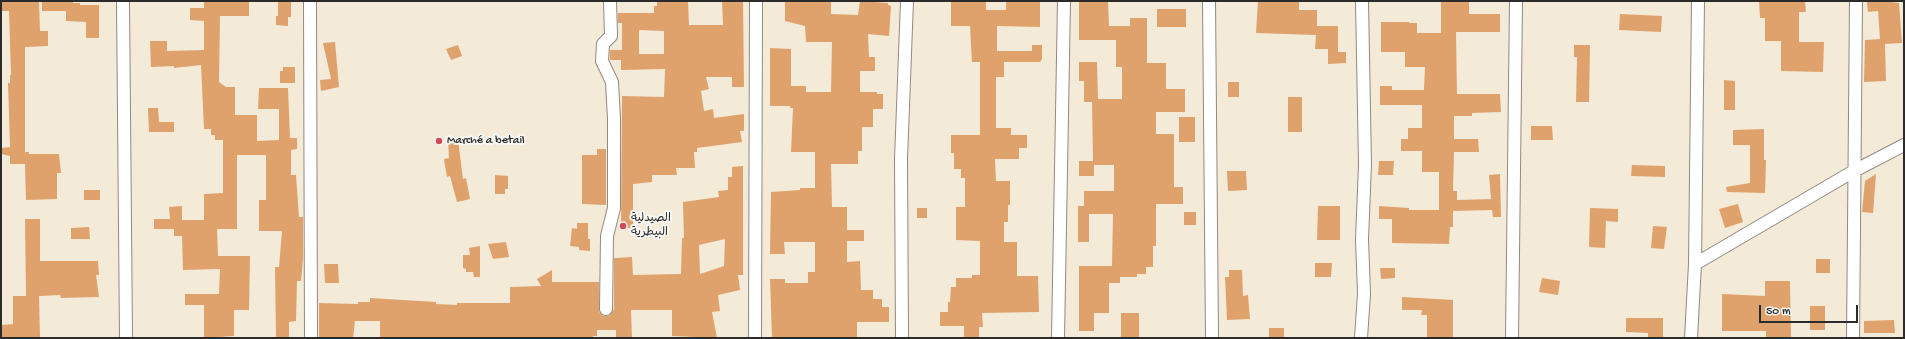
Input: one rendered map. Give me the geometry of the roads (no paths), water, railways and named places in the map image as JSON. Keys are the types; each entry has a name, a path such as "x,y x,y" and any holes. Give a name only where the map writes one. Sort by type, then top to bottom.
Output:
{"street":[{"path":"123,1 126,338"},
{"path":"310,1 310,338"},
{"path":"606,309 607,236 614,208 614,119 612,82 602,61 603,44 611,36 610,1"},
{"path":"755,338 756,1"},
{"path":"902,338 901,159 907,1"},
{"path":"1058,338 1064,1"},
{"path":"1209,1 1212,338"},
{"path":"1361,338 1364,294 1362,240 1365,165 1362,1"},
{"path":"1512,338 1516,1"},
{"path":"1691,338 1695,264 1698,1"},
{"path":"1853,338 1856,1"},
{"path":"1695,264 1854,171 1904,144"}],"place":[{"name":"Marché a betail","path":"439,141"},
{"name":"الصيدلية البيطرية","path":"623,226"}]}
